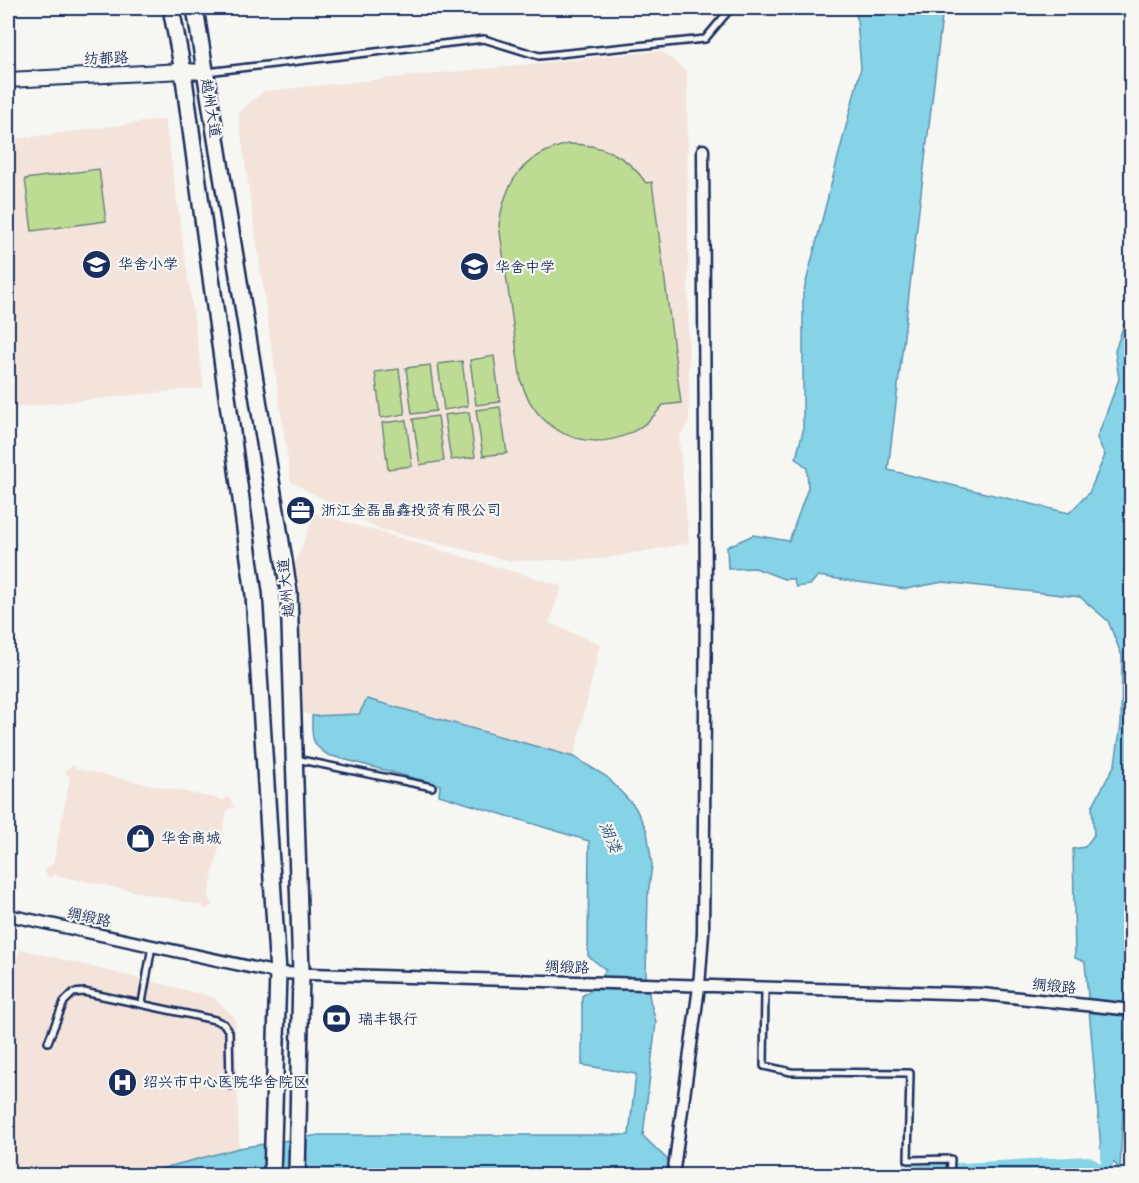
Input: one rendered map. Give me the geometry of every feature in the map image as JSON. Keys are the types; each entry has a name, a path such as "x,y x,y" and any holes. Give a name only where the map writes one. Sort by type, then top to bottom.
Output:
{"main road":[{"name":"越州大道","path":"195,8 289,592 301,973 297,1176"},
{"name":"越州大道","path":"171,9 183,71 254,595 278,973 272,1176"}],"street":[{"name":"纺都路","path":"8,80 183,71 206,72"},
{"path":"673,1176 699,987 703,933 706,600 703,150"},
{"name":"绸缎路","path":"8,915 278,973 982,994 1131,1010"}],"lane":[{"path":"206,72 484,39 538,56 705,39 731,8"},
{"path":"294,759 432,787"},
{"path":"142,1003 152,946"},
{"path":"765,989 764,1066 791,1072 910,1073 908,1160 951,1159 950,1176"},
{"path":"48,1042 64,1002 73,993 84,992 142,1003 224,1024 229,1032 230,1086"}],"shaded area":[{"name":"华舍中学","path":"661,51 687,72 689,421 679,438 689,543 601,559 510,561 380,529 291,482 238,113 264,91"},
{"name":"华舍小学","path":"165,119 204,388 8,408 8,140"},
{"path":"315,513 562,586 549,623 600,644 574,757 367,699 359,714 312,716 304,713 294,566"},
{"name":"华舍商城","path":"73,765 77,769 223,800 229,797 234,807 227,811 208,897 213,905 206,910 201,905 55,875 49,878 44,870 53,864 70,778 65,771"},
{"name":"绍兴市中心医院华舍院区","path":"20,949 213,997 235,1017 239,1148 160,1169 153,1175 8,1176 8,992"}],"green space":[{"path":"568,144 592,146 613,153 631,165 646,183 652,182 681,403 663,405 646,423 626,435 605,440 584,440 564,434 546,421 531,404 521,381 499,225 506,195 519,172 539,155"},
{"path":"99,169 106,221 32,231 25,179"},
{"path":"494,356 500,402 476,405 470,360"},
{"path":"462,361 468,406 444,410 438,364"},
{"path":"430,365 436,411 412,414 406,368"},
{"path":"399,369 405,414 381,418 375,372"},
{"path":"500,407 507,453 483,456 476,410"},
{"path":"469,412 475,457 451,460 444,415"},
{"path":"438,416 444,461 420,465 413,419"},
{"path":"406,420 412,466 388,469 382,423"}],"water":[{"path":"856,8 943,8 888,470 1069,513 1089,493 1105,455 1097,438 1119,379 1115,351 1131,303 1132,881 1125,905 1131,922 1132,941 1120,1169 1101,1149 1085,962 1075,958 1073,849 1085,847 1094,835 1092,807 1115,764 1121,724 1122,656 1108,621 1080,597 943,582 906,589 818,576 810,585 796,587 793,579 784,579 755,568 728,569 727,547 753,535 789,541 808,488 807,468 796,458 803,431 803,294 861,68"},
{"name":"湖溇","path":"367,699 574,757 607,777 635,807 647,831 652,865 648,895 646,974 656,1022 643,1136 672,1164 670,1175 153,1176 160,1169 239,1148 319,1135 629,1135 636,1074 582,1065 582,996 593,989 606,970 588,956 589,841 439,795 440,785 328,755 322,751 313,739 312,716 359,714"}],"waterway":[{"path":"1107,1141 1107,1176"},
{"path":"835,1176 1088,1162 1107,1175 1117,1176"}],"place":[{"name":"华舍小学","path":"97,264"},
{"name":"华舍中学","path":"474,267"},
{"name":"浙江金磊晶鑫投资有限公司","path":"300,510"},
{"name":"华舍商城","path":"140,838"},
{"name":"瑞丰银行","path":"337,1019"},
{"name":"绍兴市中心医院华舍院区","path":"122,1082"}]}
